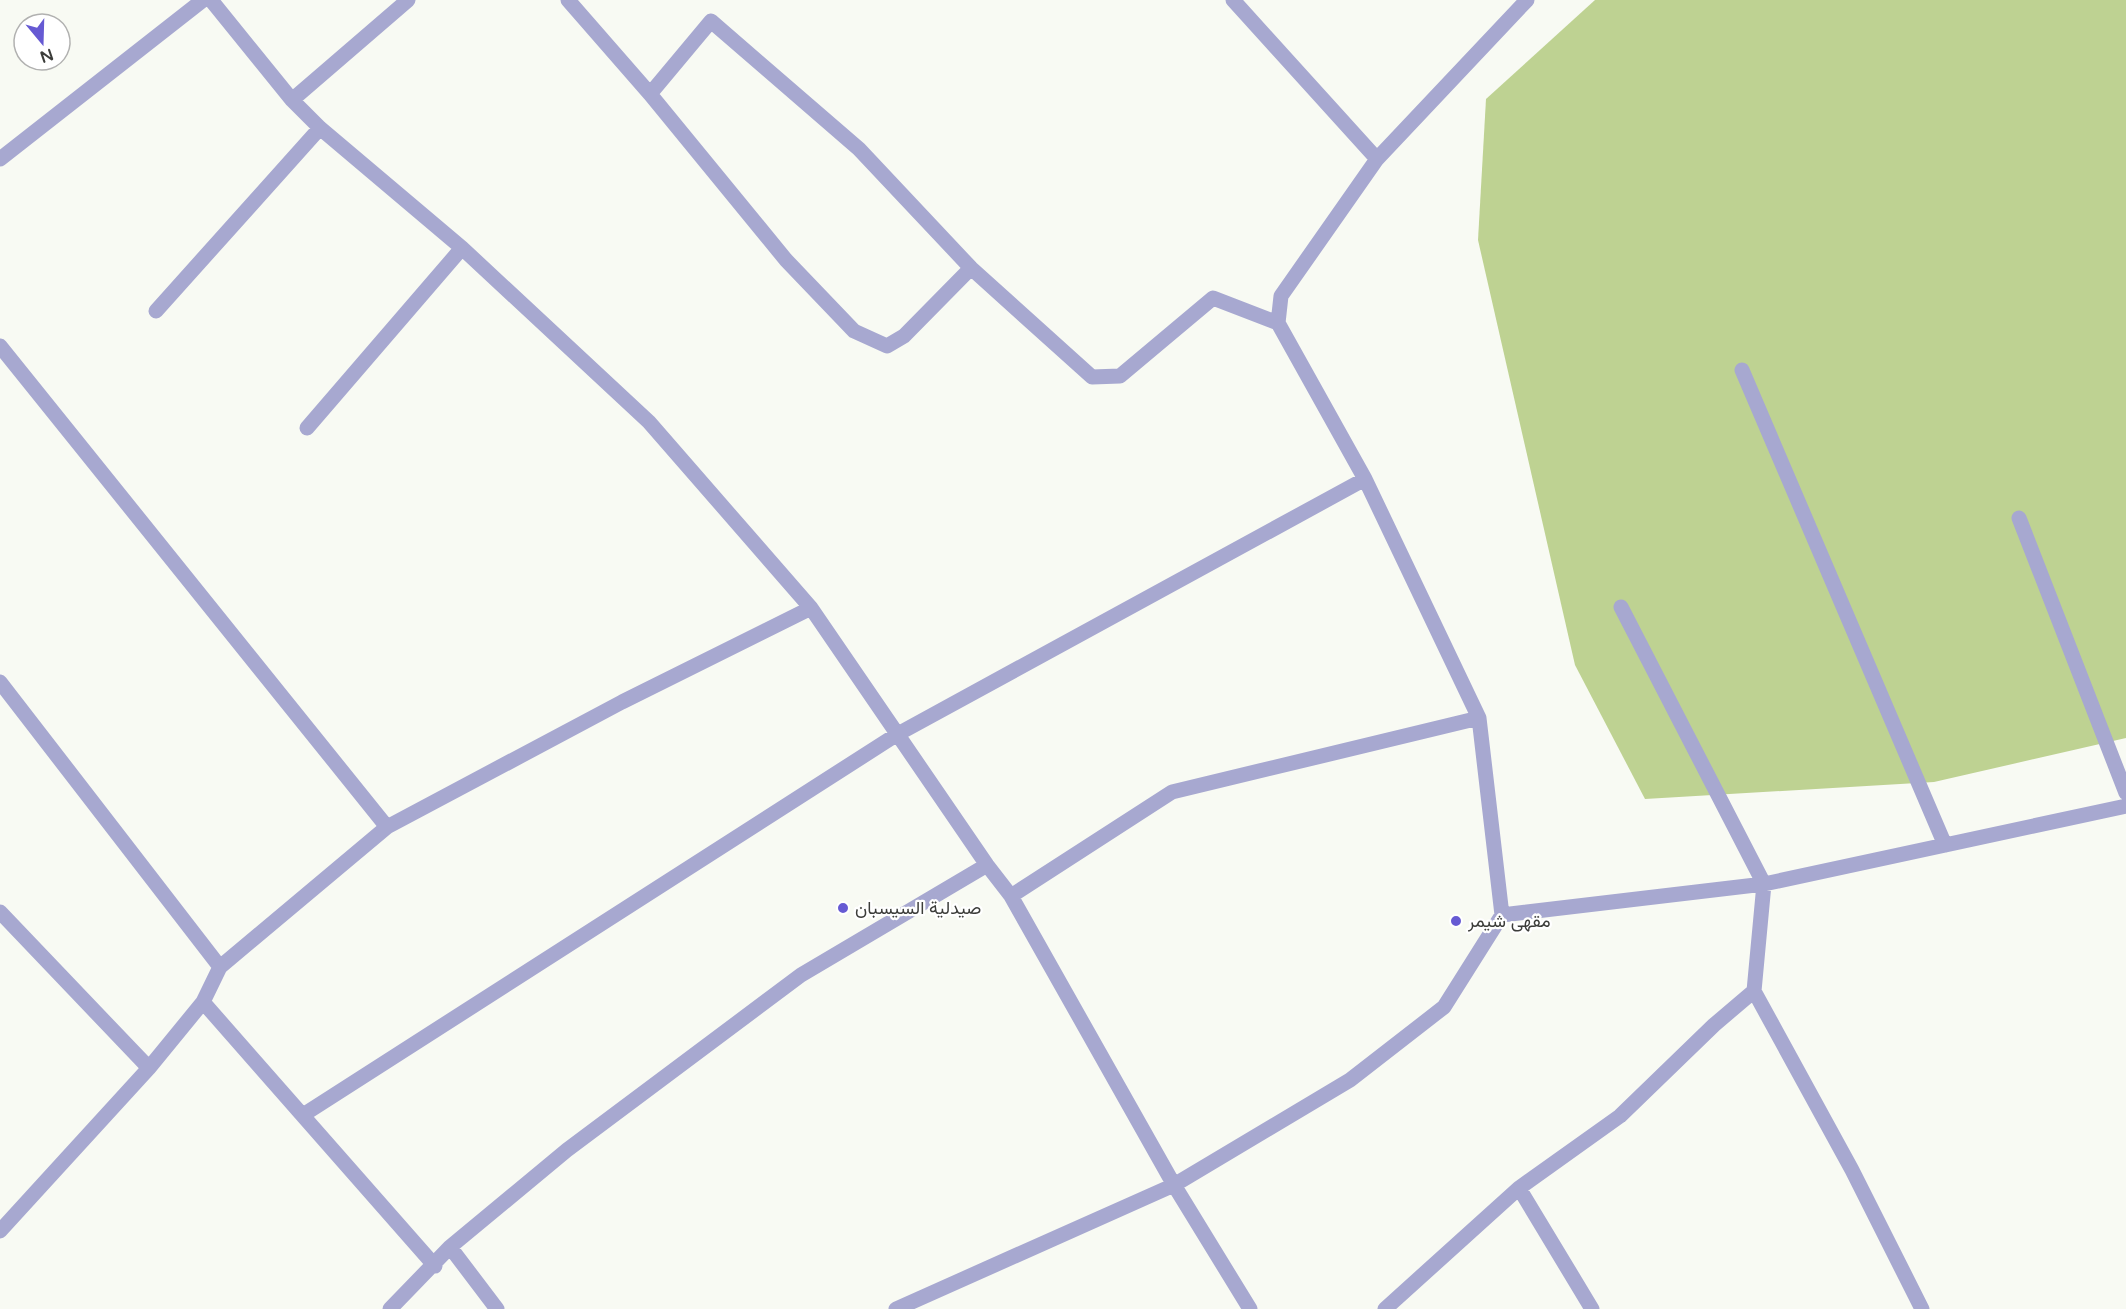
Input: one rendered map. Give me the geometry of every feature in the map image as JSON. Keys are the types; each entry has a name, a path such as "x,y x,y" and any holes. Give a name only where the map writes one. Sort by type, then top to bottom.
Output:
{"street":[{"path":"0,159 203,0"},
{"path":"211,0 292,100 320,129 462,248 648,422 811,608 896,735 1011,896 1174,1185 1250,1309"},
{"path":"292,100 408,0"},
{"path":"568,0 650,94 786,260 854,330 887,346 904,336 971,268"},
{"path":"896,1309 1174,1185 1350,1080 1444,1007 1502,915 1479,718 1365,478 1278,323 1281,296 1377,159 1527,0"},
{"path":"1235,1 1377,159"},
{"path":"650,94 711,21 859,149 971,268 1092,377 1120,376 1213,298 1278,323"},
{"path":"156,311 320,129"},
{"path":"308,428 462,248"},
{"path":"0,346 387,827"},
{"path":"1742,370 1946,845"},
{"path":"303,1115 896,735 1365,478"},
{"path":"2019,518 2126,793"},
{"path":"1621,607 1764,884 1754,991 1852,1170 1922,1309"},
{"path":"0,1231 149,1068 203,1002 220,968 387,827 622,702 811,608"},
{"path":"0,682 220,968"},
{"path":"1011,896 1172,792 1479,718"},
{"path":"1502,915 1764,884 2126,806"},
{"path":"390,1309 435,1266 450,1247 567,1150 801,975 987,865"},
{"path":"0,912 149,1068"},
{"path":"1385,1309 1519,1188 1620,1116 1714,1025 1754,991"},
{"path":"203,1002 435,1266"},
{"path":"1519,1188 1592,1309"},
{"path":"450,1247 497,1309"}],"green space":[{"path":"1595,0 2126,0 2126,738 1934,782 1645,799 1575,665 1478,240 1486,99"}],"place":[{"name":"صيدلية السيسبان","path":"843,908"},
{"name":"مقهى شيمر","path":"1456,921"}]}
